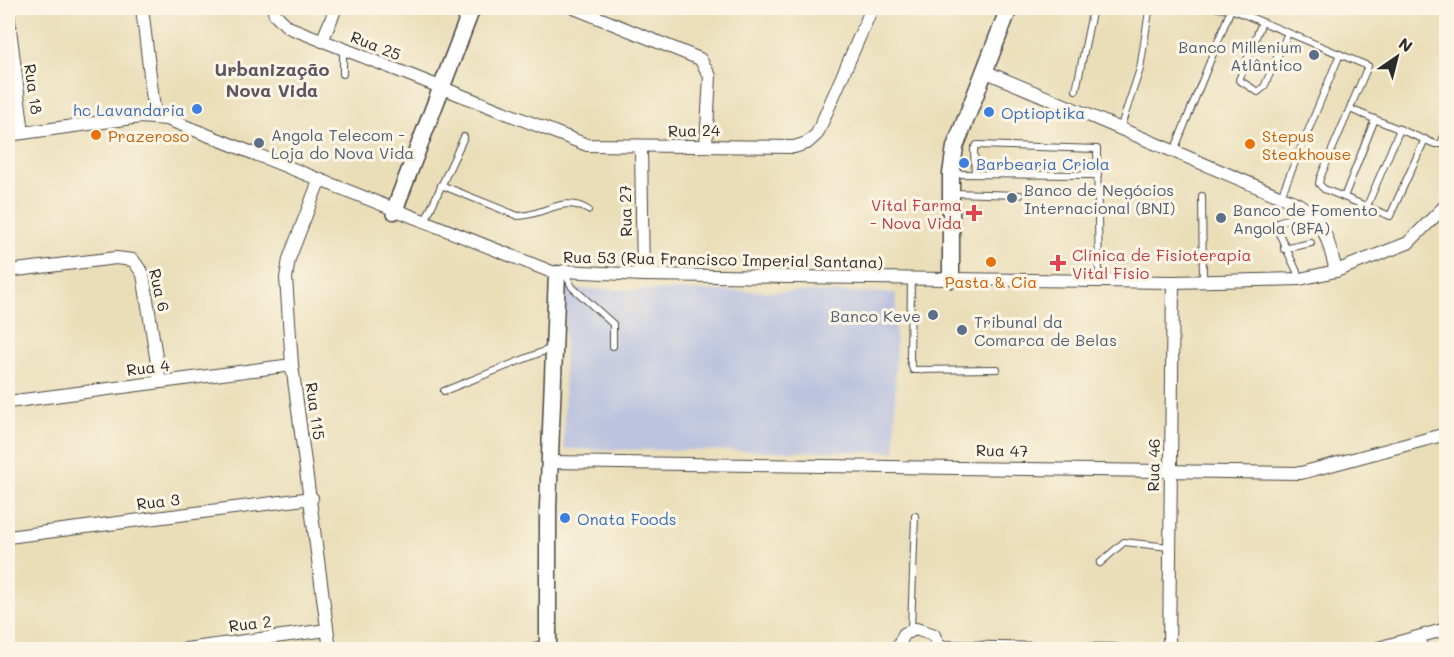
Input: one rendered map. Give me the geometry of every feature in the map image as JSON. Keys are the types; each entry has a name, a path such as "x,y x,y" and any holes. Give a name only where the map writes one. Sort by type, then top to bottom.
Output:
{"street":[{"path":"142,8 155,117"},
{"name":"Rua 25","path":"273,8 275,14 288,27 441,89"},
{"path":"322,41 336,8"},
{"path":"394,211 472,8"},
{"path":"573,8 700,59 708,70 711,83 705,146"},
{"name":"Rua 24","path":"441,89 575,142 641,147 782,147 807,143 820,126 872,8"},
{"path":"951,279 951,174 958,133 1009,8"},
{"name":"Rua 18","path":"8,13 23,133"},
{"path":"984,71 1281,196 1313,213 1321,222 1336,271"},
{"name":"Rua 53 (Rua Francisco Imperial Santana)","path":"8,135 155,117 424,224 560,272 1173,282 1300,279 1336,271 1408,243 1446,205"},
{"name":"Rua 27","path":"641,147 643,275"},
{"name":"Rua 115","path":"319,181 289,259 286,279 292,365 312,498 330,650"},
{"name":"Rua 6","path":"8,271 116,258 134,260 143,274 160,382"},
{"path":"548,647 547,588 551,462 560,272"},
{"name":"Rua 46","path":"1169,650 1169,470 1173,282"},
{"name":"Rua 4","path":"8,402 292,365"},
{"name":"Rua 47","path":"551,462 1301,473 1446,434"},
{"name":"Rua 3","path":"8,537 312,498"},
{"path":"1371,650 1446,629"},
{"name":"Rua 2","path":"178,650 327,630"},
{"path":"897,650 900,639 911,630 928,631 940,648 1115,650"},
{"path":"1419,637 1423,650"}],"lane":[{"path":"1076,90 1094,8"},
{"path":"1142,8 1149,11 1167,8"},
{"path":"1217,8 1231,9 1340,54 1369,69 1319,184 1324,189 1387,216 1392,215 1425,139"},
{"path":"1174,151 1231,9"},
{"path":"1120,129 1140,69 1149,11"},
{"path":"1262,22 1239,80 1258,92 1264,87 1288,33"},
{"path":"343,49 343,74"},
{"path":"1281,196 1340,54"},
{"path":"1350,109 1439,145 1446,130"},
{"path":"1344,197 1375,119"},
{"path":"1367,206 1400,129"},
{"path":"424,224 464,137"},
{"path":"975,174 974,149 977,146 1095,148 1098,153 1099,281"},
{"path":"951,174 1098,175"},
{"path":"441,185 518,216 528,216 564,203 579,205 588,210"},
{"path":"951,194 1020,195"},
{"path":"1202,196 1203,281"},
{"path":"1300,279 1284,249 1277,231 1277,224 1313,213"},
{"path":"1284,249 1311,243"},
{"path":"560,272 572,287 613,324 613,346"},
{"path":"911,278 910,360 913,370 997,369"},
{"path":"444,391 555,347"},
{"path":"911,630 915,516"},
{"path":"1100,563 1124,542 1169,547"},
{"path":"529,650 537,645 548,647"}],"shaded area":[{"path":"565,289 896,293 895,452 564,449"}],"place":[{"name":"Banco Millenium Atlântico","path":"1314,55"},
{"name":"hc Lavandaria","path":"197,109"},
{"name":"Optioptika","path":"989,112"},
{"name":"Prazeroso","path":"96,135"},
{"name":"Angola Telecom - Loja do Nova Vida","path":"259,143"},
{"name":"Stepus Steakhouse","path":"1250,144"},
{"name":"Barbearia Criola","path":"964,163"},
{"name":"Banco de Negócios Internacional (BNI)","path":"1012,198"},
{"name":"Vital Farma - Nova Vida","path":"974,213"},
{"name":"Banco de Fomento Angola (BFA)","path":"1221,218"},
{"name":"Pasta & Cia","path":"991,262"},
{"name":"Clínica de Fisioterapia Vital Fisio","path":"1058,263"},
{"name":"Banco Keve","path":"933,315"},
{"name":"Tribunal da Comarca de Belas","path":"962,330"},
{"name":"Onata Foods","path":"565,518"}],"district":[{"name":"Urbanização Nova Vida","path":"272,79"}]}
